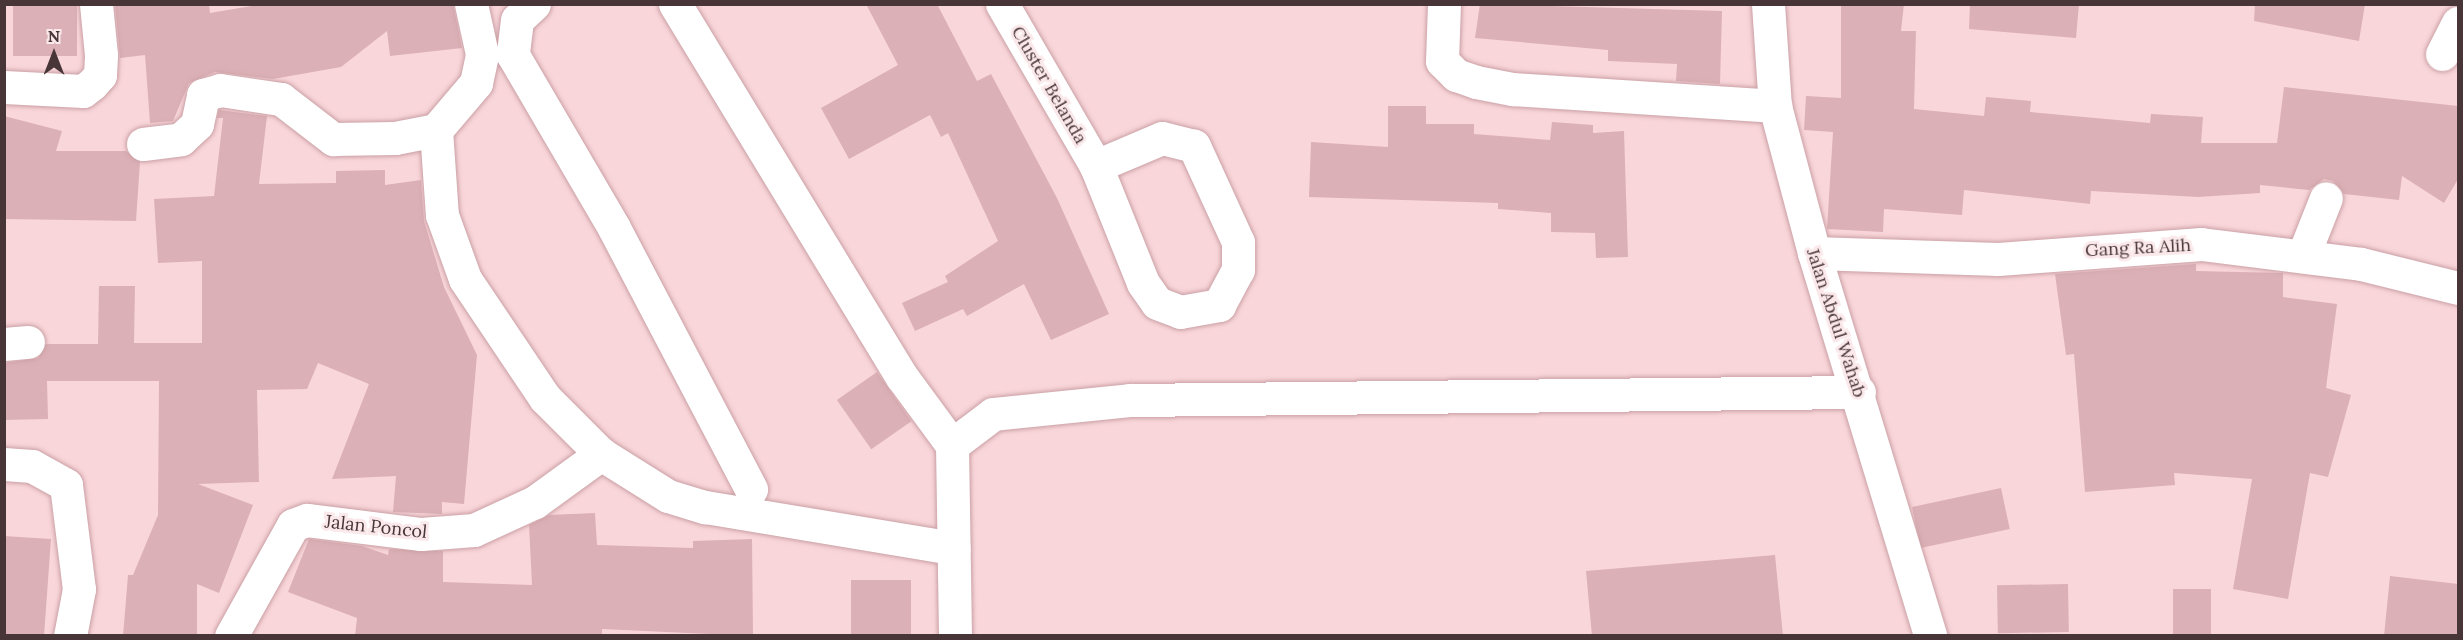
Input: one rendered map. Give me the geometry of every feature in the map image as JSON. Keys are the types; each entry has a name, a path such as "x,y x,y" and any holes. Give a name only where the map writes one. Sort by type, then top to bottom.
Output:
{"street":[{"path":"4,87 83,91 92,84 100,75 101,55 96,4"},
{"path":"143,144 181,139 197,124 203,95 220,90 281,99 333,139 395,138 436,130 476,83 482,54 471,4"},
{"path":"534,4 517,20 513,55 614,228 751,489"},
{"path":"675,4 903,377 952,445 955,636"},
{"name":"Cluster Belanda","path":"1002,4 1096,166 1143,283 1157,303 1180,312 1219,305 1238,270 1238,242 1194,146 1162,138 1096,166"},
{"path":"1444,4 1442,61 1456,75 1476,82 1513,89 1776,106"},
{"name":"Jalan Abdul Wahab","path":"1768,4 1776,106 1814,253 1859,392 1930,636"},
{"path":"2442,54 2458,23"},
{"path":"436,130 442,215 465,279 545,398 601,454 668,496 705,507 954,548"},
{"path":"2303,256 2326,198"},
{"name":"Gang Ra Alih","path":"1814,253 1998,259 2201,244 2401,271 2458,288"},
{"path":"952,445 993,414 1130,400 1859,392"},
{"name":"Jalan Poncol","path":"231,636 293,525 307,520 421,534 474,530 552,492 601,454"},
{"path":"4,464 32,466 66,485 79,589 70,636"}],"building":[{"path":"13,4 77,4 77,56 13,56"},
{"path":"115,4 209,4 210,13 264,4 453,4 462,48 390,56 387,31 341,67 273,79 215,72 189,83 173,121 150,123 145,55 120,58"},
{"path":"866,4 937,4 977,81 991,74 1057,198 1109,314 1051,340 1024,284 967,316 963,309 915,331 902,303 948,282 945,276 998,241 948,133 941,137 930,115 849,159 821,108 898,65"},
{"path":"1480,4 1722,11 1720,84 1676,81 1677,64 1608,61 1608,50 1475,38"},
{"path":"1841,4 1904,4 1901,31 1916,31 1914,109 1984,116 1986,97 2031,101 2030,112 2150,123 2151,114 2203,117 2201,143 2277,143 2284,87 2458,106 2458,179 2444,203 2402,176 2399,200 2344,194 2333,181 2324,179 2309,190 2260,185 2260,193 2198,197 2091,191 2090,204 1964,190 1962,215 1884,209 1883,232 1827,229 1833,132 1804,130 1806,96 1841,98"},
{"path":"1970,4 2079,4 2076,38 1969,29"},
{"path":"2255,4 2365,4 2359,41 2254,21"},
{"path":"1388,106 1426,106 1426,124 1474,124 1474,134 1550,140 1552,122 1593,125 1593,133 1624,131 1628,257 1596,258 1595,233 1551,232 1551,213 1498,209 1498,203 1309,197 1311,142 1388,147"},
{"path":"219,110 267,116 259,184 336,183 336,171 385,170 385,185 421,180 424,221 444,287 477,355 464,504 442,502 442,514 393,512 396,476 332,479 369,384 318,363 307,389 257,390 259,482 198,484 253,505 219,593 197,584 197,636 123,636 128,575 133,575 158,515 159,381 47,381 48,419 4,420 4,363 38,358 46,344 98,344 99,286 135,286 134,343 202,343 202,261 158,263 154,199 214,196 223,118 217,118"},
{"path":"4,116 62,131 56,151 126,151 140,162 136,221 4,219"},
{"path":"2196,264 2196,271 2283,273 2283,297 2337,304 2326,388 2351,395 2328,477 2310,473 2288,599 2233,589 2252,479 2174,473 2175,485 2085,492 2074,354 2066,355 2055,274"},
{"path":"877,372 911,421 871,449 837,400"},
{"path":"2001,488 2010,529 1921,548 1912,507"},
{"path":"595,513 597,545 693,548 693,541 752,539 753,636 602,629 602,634 555,636 355,636 357,618 288,592 309,539 362,546 388,555 389,549 443,551 443,582 532,585 529,525 549,515"},
{"path":"4,536 51,539 44,636 4,636"},
{"path":"1775,555 1783,636 1592,636 1586,571"},
{"path":"2390,576 2458,584 2458,636 2384,636"},
{"path":"851,580 911,580 911,636 851,636"},
{"path":"2068,584 2069,632 1998,633 1997,585"},
{"path":"2173,589 2211,589 2211,636 2173,636"}]}
